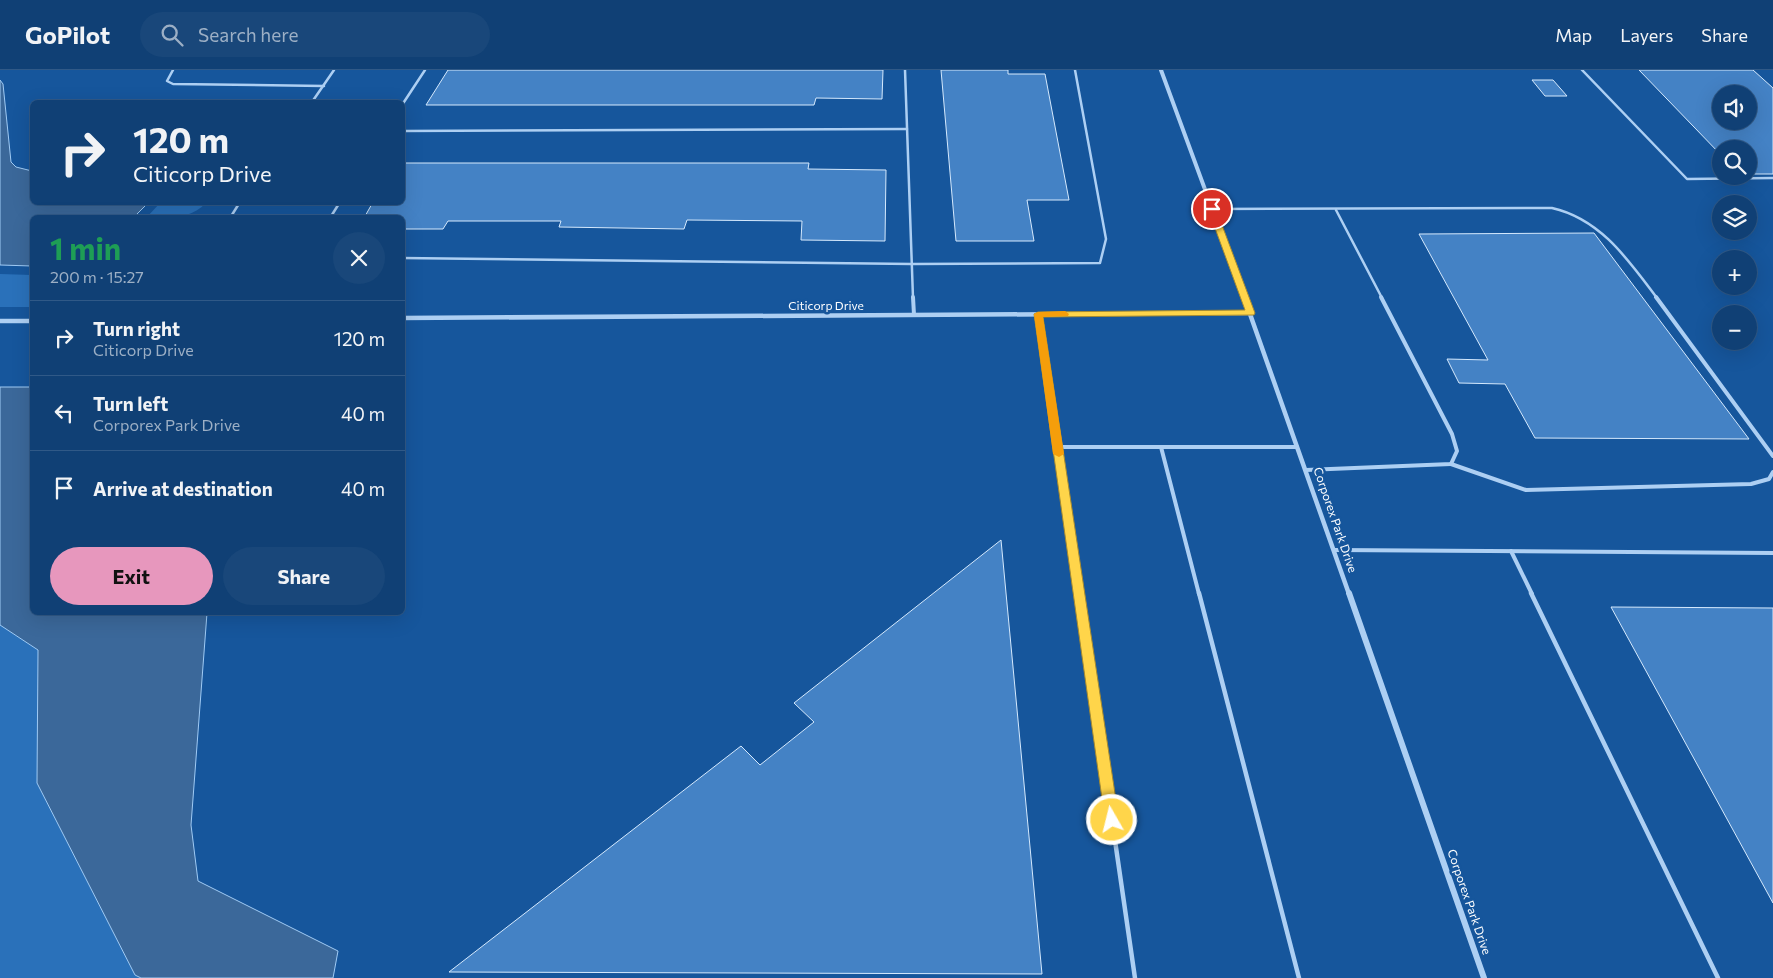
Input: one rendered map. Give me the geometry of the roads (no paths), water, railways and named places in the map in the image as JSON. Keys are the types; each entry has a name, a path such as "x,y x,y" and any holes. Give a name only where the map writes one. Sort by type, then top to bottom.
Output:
{"street":[{"name":"Corporex Park Drive","path":"1161,70 1306,470 1484,978"},
{"name":"Citicorp Drive","path":"405,318 1250,313"},
{"path":"0,321 30,321"}],"lane":[{"path":"173,70 167,81 173,84 324,86"},
{"path":"314,100 334,70"},
{"path":"405,100 425,70"},
{"path":"905,70 914,315"},
{"path":"405,258 912,264 1100,263 1106,239 1075,70"},
{"path":"1582,70 1687,179 1773,178"},
{"path":"405,130 907,130"},
{"path":"1212,209 1336,210 1544,207 1556,208 1580,217 1603,234 1633,266 1773,456"},
{"path":"1336,210 1452,434 1456,451 1451,464"},
{"path":"1038,314 1135,978"},
{"path":"1058,446 1297,446"},
{"path":"1161,446 1299,978"},
{"path":"1306,470 1451,464 1526,490 1751,484 1769,479 1773,472"},
{"path":"1334,550 1773,553"},
{"path":"1511,551 1718,978"}]}
